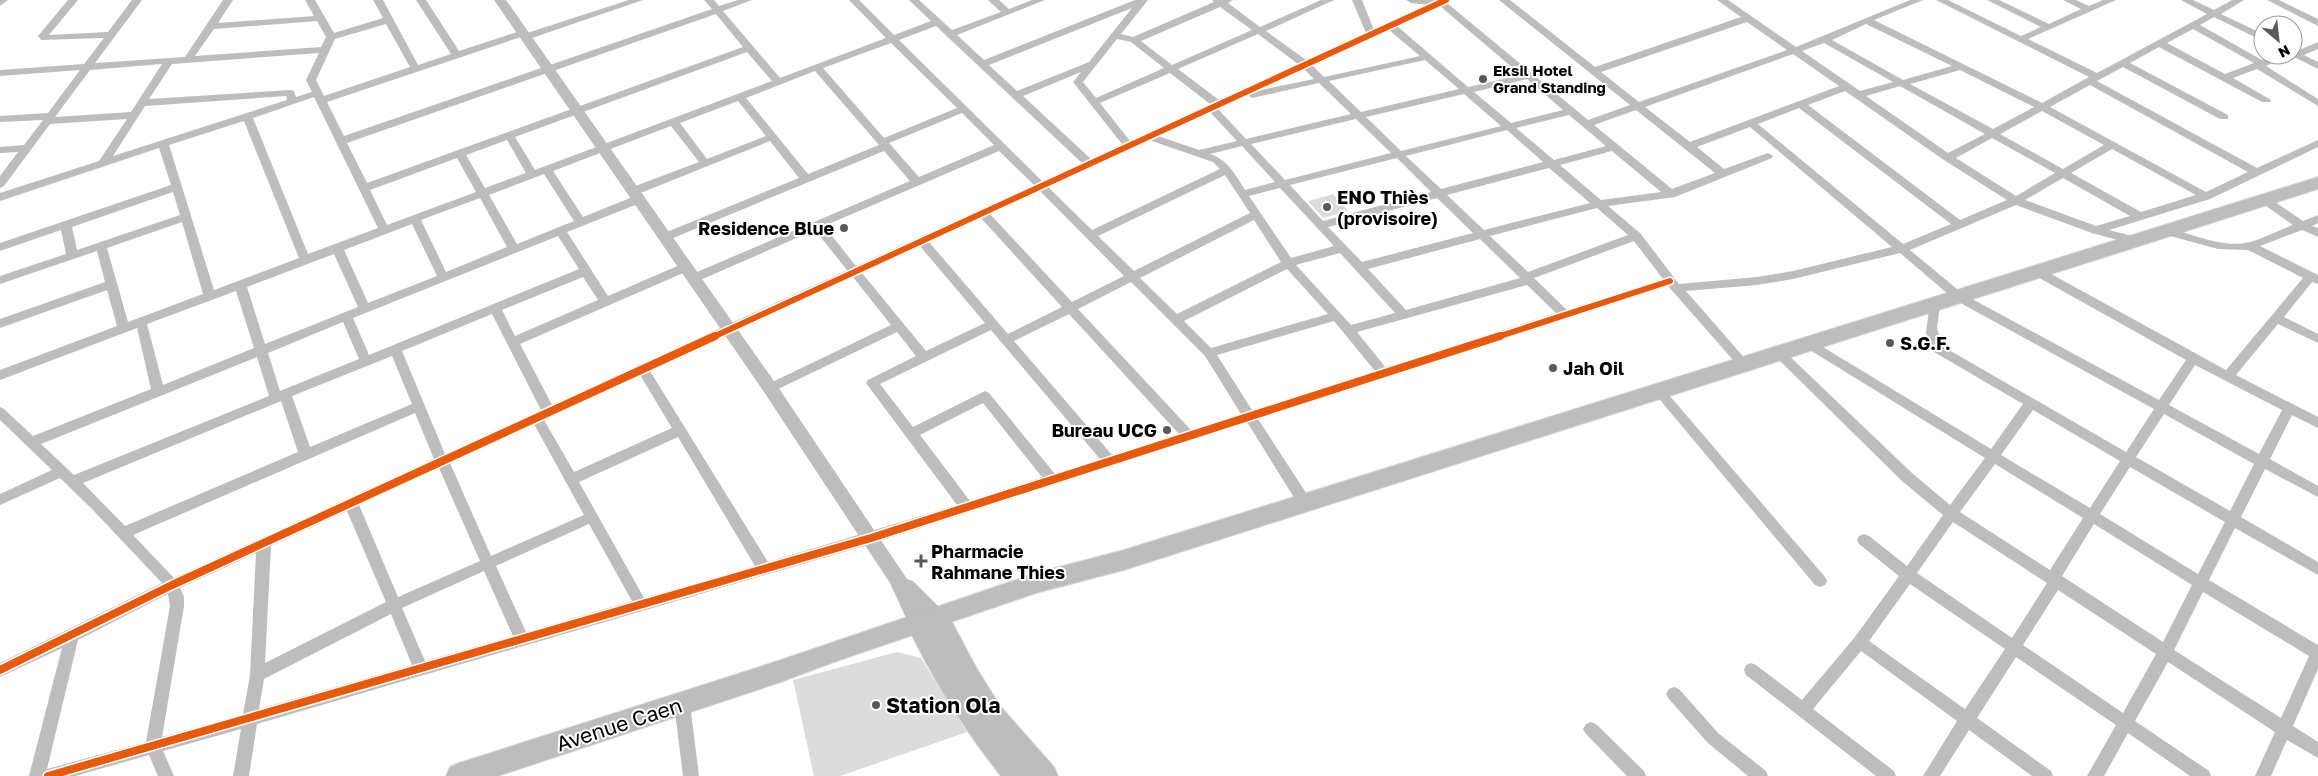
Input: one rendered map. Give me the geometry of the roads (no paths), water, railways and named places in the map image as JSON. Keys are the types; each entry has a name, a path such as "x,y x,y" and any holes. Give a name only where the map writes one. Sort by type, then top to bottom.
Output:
{"main road":[{"name":"Avenue Caen","path":"460,776 778,672 830,663 930,625 1040,594 1124,560 2318,184"},
{"path":"930,625 949,681 976,724 1017,776"},
{"path":"930,625 992,714 1044,776"}],"street":[{"path":"0,3 3,0"},
{"path":"73,0 44,38 111,35"},
{"path":"0,184 136,0"},
{"path":"188,60 228,0"},
{"path":"310,0 331,37"},
{"path":"378,0 416,68"},
{"path":"421,0 456,54"},
{"path":"500,0 730,329 930,625"},
{"path":"0,197 293,101 319,96 416,68 456,54 638,0"},
{"path":"709,0 778,82"},
{"path":"341,141 747,0"},
{"path":"854,0 1209,353 1305,503"},
{"path":"914,0 1090,164"},
{"path":"993,0 1007,12"},
{"path":"951,34 1040,0"},
{"path":"1129,146 1078,82 1143,0"},
{"path":"982,64 1143,0"},
{"path":"1094,102 1330,0"},
{"path":"1357,0 1371,35"},
{"path":"1411,0 1444,2 1528,76 1671,194"},
{"path":"1504,0 1722,174"},
{"path":"1725,2 1739,0"},
{"path":"1587,124 1825,40 1866,20 1915,0"},
{"path":"1941,0 2093,79 2257,172"},
{"path":"1992,0 2048,27"},
{"path":"2068,0 2088,9"},
{"path":"2021,40 2111,0"},
{"path":"2186,0 2253,33"},
{"path":"1948,158 2239,0"},
{"path":"2272,0 2318,23"},
{"path":"1134,40 1223,1 1306,65 1565,315"},
{"path":"0,670 264,542 1444,2"},
{"path":"1725,2 1948,158 2016,201 2096,230 2136,241"},
{"path":"211,26 320,18"},
{"path":"1594,71 1748,18"},
{"path":"384,230 312,80 331,37 388,20"},
{"path":"1866,20 2042,107 2206,196"},
{"path":"0,375 937,22"},
{"path":"2192,25 2253,60"},
{"path":"1391,26 1636,236 1673,285 1744,364"},
{"path":"1115,36 1134,40 1215,107 1244,143 1404,315"},
{"path":"1825,40 2141,217"},
{"path":"2159,43 2266,100"},
{"path":"2303,51 2318,45"},
{"path":"364,188 749,48"},
{"path":"0,73 325,50"},
{"path":"1229,100 1428,57"},
{"path":"2303,58 2318,66"},
{"path":"104,162 169,61"},
{"path":"1016,95 1094,63"},
{"path":"2124,63 2224,116"},
{"path":"2225,78 2258,65"},
{"path":"2261,65 2318,103"},
{"path":"817,67 917,182"},
{"path":"1858,95 1960,67"},
{"path":"1200,153 1528,76"},
{"path":"1688,147 1846,87"},
{"path":"142,103 290,93 293,101"},
{"path":"739,96 806,179"},
{"path":"1800,104 1959,225"},
{"path":"666,237 806,179 964,109"},
{"path":"1242,194 1570,111"},
{"path":"0,119 134,115"},
{"path":"247,116 305,260"},
{"path":"674,121 705,163"},
{"path":"1751,123 1959,297 2318,492"},
{"path":"509,135 532,174"},
{"path":"1150,136 1217,160 1227,170 1288,263 1349,330 1383,373"},
{"path":"32,442 581,222 705,163 772,137"},
{"path":"163,143 210,296"},
{"path":"2096,230 2206,196 2318,143"},
{"path":"48,776 80,772 249,719 871,538 1565,315 1673,285 1757,281 1793,275 1902,249 2016,201 2111,145"},
{"path":"512,342 606,303 817,225 1001,146"},
{"path":"1320,225 1614,147"},
{"path":"0,150 27,148"},
{"path":"460,153 514,249"},
{"path":"1359,267 1599,204 1671,194 1768,156"},
{"path":"546,169 581,222"},
{"path":"1090,235 1227,170"},
{"path":"0,247 177,187"},
{"path":"2266,200 2301,225 2318,233"},
{"path":"983,213 1189,436"},
{"path":"1006,340 1255,215"},
{"path":"0,280 186,217"},
{"path":"415,219 443,277"},
{"path":"2167,231 2218,245 2241,247 2250,246 2318,219"},
{"path":"66,225 72,256"},
{"path":"817,225 924,358"},
{"path":"560,230 606,303"},
{"path":"1349,330 1527,278 1636,236"},
{"path":"922,241 1109,461"},
{"path":"101,246 124,328"},
{"path":"2228,376 2276,318 2315,278 2250,246"},
{"path":"337,248 365,308"},
{"path":"1176,320 1288,263 1342,248"},
{"path":"0,500 280,396 586,271"},
{"path":"2038,272 2193,358 2318,423"},
{"path":"0,324 112,284"},
{"path":"240,284 261,350 306,455"},
{"path":"1934,305 1931,334 1932,341 1938,349 2318,568"},
{"path":"495,308 512,342 570,480 640,605"},
{"path":"346,316 366,361"},
{"path":"1209,353 1336,316"},
{"path":"2276,318 2318,339"},
{"path":"141,322 158,391"},
{"path":"967,507 872,383 992,324"},
{"path":"770,388 899,326"},
{"path":"1809,344 2318,654 2263,776"},
{"path":"395,349 442,461 522,640"},
{"path":"1779,353 1907,477 1952,514 2166,650 2318,750"},
{"path":"1931,776 2014,647 2092,516 2193,358"},
{"path":"643,369 765,569"},
{"path":"1658,391 1820,581"},
{"path":"911,434 984,396 1052,480"},
{"path":"1803,710 1860,642 2031,403"},
{"path":"123,533 419,406"},
{"path":"2095,776 2166,650 2289,408"},
{"path":"0,412 68,476 172,585 177,597 177,606 153,748 166,776"},
{"path":"570,480 680,430"},
{"path":"351,503 421,670"},
{"path":"257,675 394,605 590,518"},
{"path":"1864,540 1908,575 2203,776"},
{"path":"241,776 257,675 264,542"},
{"path":"38,776 72,636"},
{"path":"1860,642 2045,776"},
{"path":"1751,670 1888,776"},
{"path":"1674,694 1713,738 1760,776"},
{"path":"682,704 691,776"},
{"path":"1591,729 1638,776"}],"place":[{"name":"Eksil Hotel Grand Standing","path":"1483,79"},
{"name":"ENO Thiès (provisoire)","path":"1327,207"},
{"name":"Residence Blue","path":"844,228"},
{"name":"S.G.F.","path":"1890,343"},
{"name":"Jah Oil","path":"1553,368"},
{"name":"Bureau UCG","path":"1167,430"},
{"name":"Pharmacie Rahmane Thies","path":"921,561"},
{"name":"Station Ola","path":"876,705"}]}
